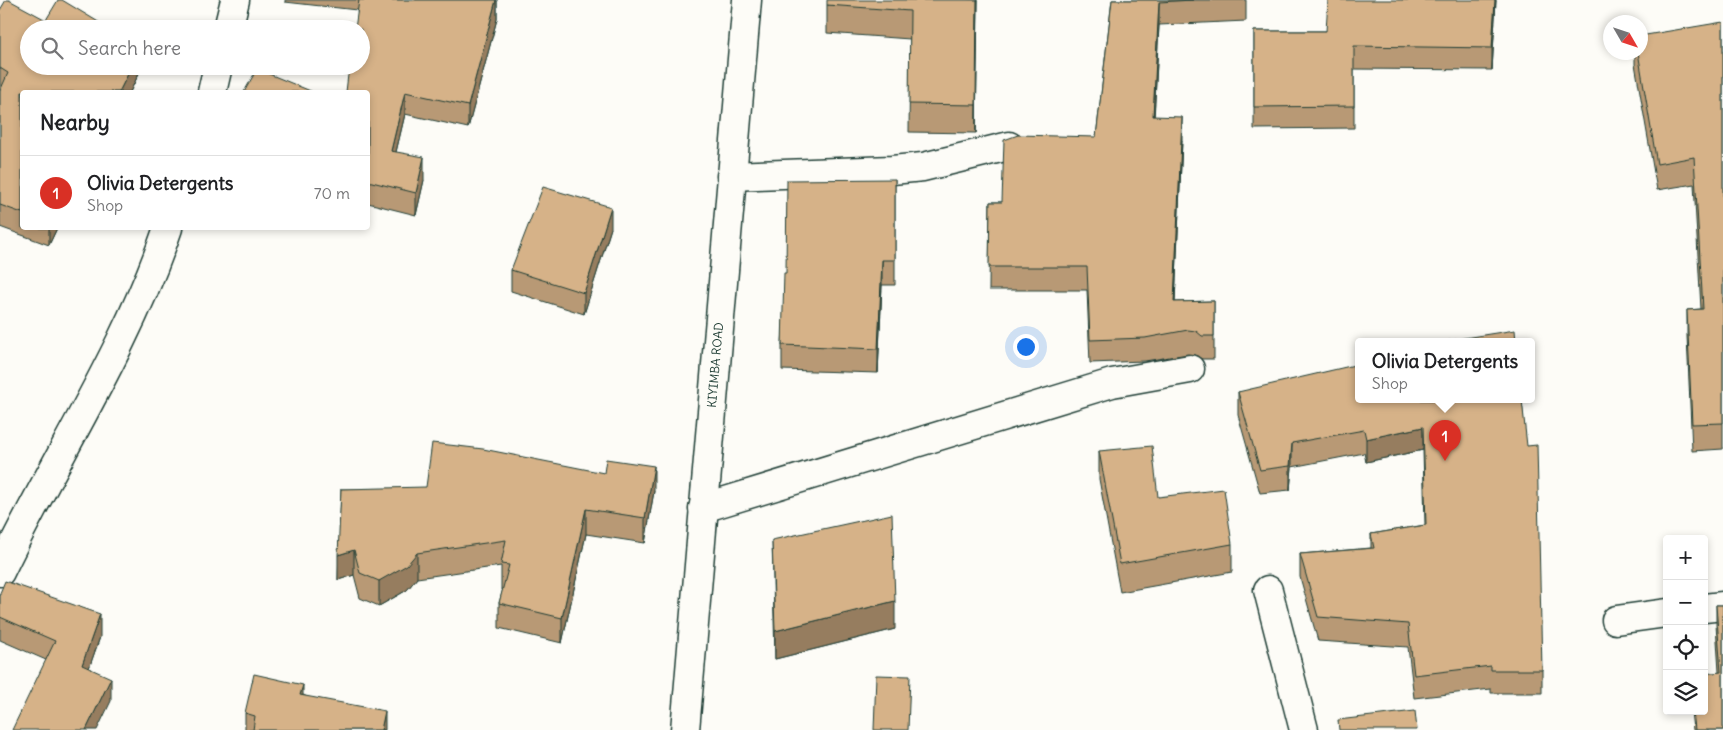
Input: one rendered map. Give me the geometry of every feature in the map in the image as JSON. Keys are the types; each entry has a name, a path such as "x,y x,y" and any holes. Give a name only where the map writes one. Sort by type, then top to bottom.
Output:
{"street":[{"path":"230,20 235,0"},
{"name":"KIYIMBA ROAD","path":"685,730 747,0"},
{"path":"212,90 216,75"},
{"path":"732,176 907,169 1009,146"},
{"path":"0,572 108,364 154,267 167,230"},
{"path":"703,508 1112,383 1190,369"},
{"path":"1268,590 1304,730"},
{"path":"1708,608 1723,606"},
{"path":"1616,620 1663,614"}],"building":[{"path":"6,0 9,0 46,20 20,20 20,75 128,75 120,90 20,90 20,212 0,205 0,91 8,73 0,68 0,10"},
{"path":"58,0 62,0 95,20 46,20"},
{"path":"359,0 496,0 468,106 405,92 391,151 424,157 416,193 370,182 370,90 346,90 348,75 370,75 370,20 356,20"},
{"path":"827,0 977,0 976,105 909,104 910,11 827,5"},
{"path":"1112,0 1193,0 1159,2 1153,116 1182,117 1174,302 1214,301 1214,336 1202,336 1196,331 1188,330 1145,338 1090,340 1087,267 989,267 990,202 1002,202 1004,140 1018,135 1096,137"},
{"path":"1328,0 1495,0 1492,48 1354,46 1354,106 1254,107 1254,31 1326,31"},
{"path":"1723,22 1723,423 1692,424 1687,310 1703,309 1694,157 1657,164 1639,60 1648,60 1648,35"},
{"path":"254,75 272,75 308,90 245,90"},
{"path":"895,179 895,260 882,260 878,349 782,345 784,273 786,273 787,180"},
{"path":"543,187 611,207 584,293 511,270"},
{"path":"1515,330 1516,338 1464,338"},
{"path":"1355,365 1355,403 1522,403 1527,446 1537,445 1542,670 1491,670 1491,666 1414,675 1408,624 1318,617 1300,554 1374,548 1371,534 1426,525 1423,427 1366,439 1364,430 1292,443 1290,466 1260,470 1238,392"},
{"path":"432,443 483,449 604,473 606,459 654,466 645,518 586,509 562,618 499,603 509,565 501,564 506,540 417,553 407,565 379,581 360,573 354,550 338,555 341,489 426,487"},
{"path":"1152,446 1158,497 1224,489 1232,544 1120,564 1099,451"},
{"path":"892,514 895,601 775,631 772,540"},
{"path":"5,581 100,614 82,665 111,678 86,730 12,730 55,641 0,617 0,593"},
{"path":"1716,605 1723,605 1723,730 1695,730 1693,715 1708,715 1708,674 1721,672"},
{"path":"254,674 303,685 300,695 385,711 381,730 253,730 255,716 245,713"},
{"path":"876,675 910,676 908,730 874,730"},
{"path":"1415,711 1417,730 1339,730 1338,720"}],"place":[{"name":"Olivia Detergents","path":"1445,461"}]}
